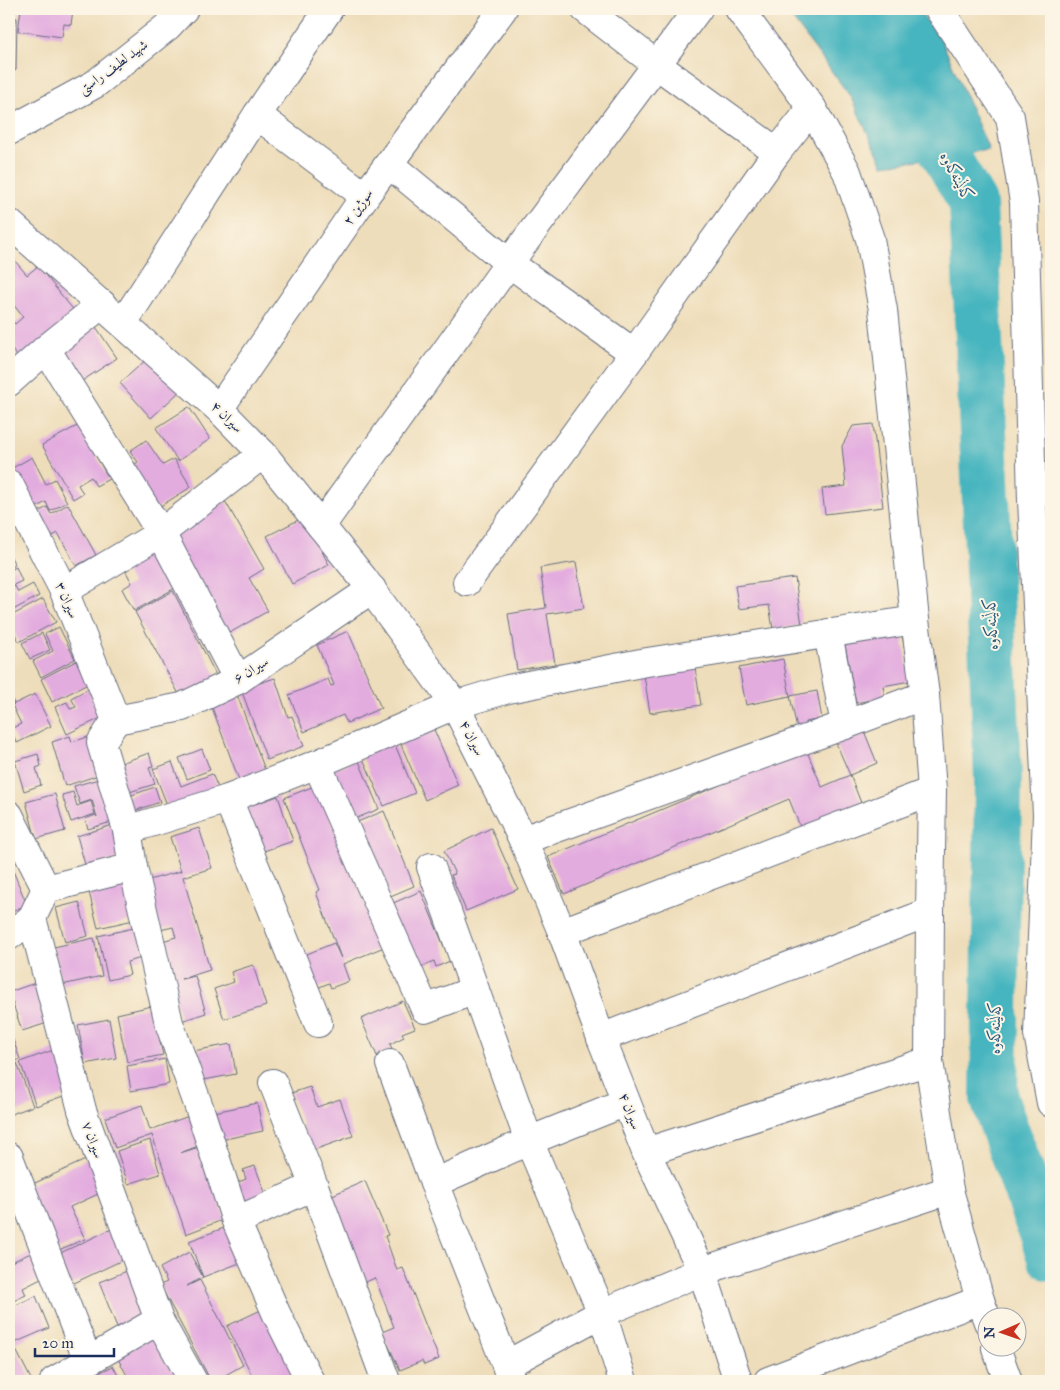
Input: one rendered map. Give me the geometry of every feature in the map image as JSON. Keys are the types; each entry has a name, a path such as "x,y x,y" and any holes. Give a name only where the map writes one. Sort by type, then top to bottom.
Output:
{"street":[{"name":"شهید لطیف راستی","path":"9,131 95,84 168,26 184,9"},
{"path":"123,324 257,115 329,9"},
{"name":"سوژین ۲","path":"219,409 365,196 503,9"},
{"path":"585,9 657,65 777,152"},
{"path":"321,526 509,263 698,9"},
{"path":"740,9 812,108 847,172 870,239 883,310 915,620 925,695 932,791 929,1061 949,1190 983,1308"},
{"path":"939,9 1010,117 1024,202 1032,500 1048,815 1038,1034 1051,1103"},
{"path":"467,582 634,353 777,152 812,108"},
{"path":"257,115 365,196"},
{"path":"389,164 509,263 634,353"},
{"name":"سیران ۴","path":"9,223 219,409 263,454 372,590 455,705 523,840 562,932 646,1152 702,1272 738,1381"},
{"path":"9,382 46,349 102,304"},
{"path":"46,349 161,533 238,680"},
{"path":"64,591 161,533 263,454"},
{"name":"سیران ۳","path":"9,484 64,591 116,720"},
{"name":"سیران ۶","path":"116,720 182,707 238,680 372,590"},
{"path":"127,830 228,799 317,764 455,705 508,689 641,663 915,620"},
{"path":"828,633 845,725"},
{"path":"523,840 925,695"},
{"path":"116,720 101,743 127,830 133,867 168,1023 199,1107 236,1221 277,1315 310,1381"},
{"path":"317,764 425,1009 475,990"},
{"path":"562,932 932,791"},
{"path":"228,799 318,1023"},
{"path":"9,815 46,889"},
{"path":"46,889 133,867"},
{"path":"432,867 529,1141 602,1313 623,1381"},
{"path":"9,936 32,918 46,889"},
{"path":"601,1038 930,912"},
{"name":"سیران ۷","path":"32,918 82,1110 159,1320 193,1381"},
{"path":"646,1152 929,1061"},
{"path":"390,1064 508,1373 602,1313 702,1272 949,1190"},
{"path":"274,1083 386,1381"},
{"path":"434,1182 626,1102"},
{"path":"9,1157 72,1374 159,1320"},
{"path":"236,1221 314,1186"},
{"path":"768,1381 978,1313"},
{"path":"1000,1358 1008,1381"}],"water":[{"path":"785,9 918,9 942,41 989,150 883,165 850,96"}],"building":[{"path":"21,9 73,9 71,25 64,24 62,37 18,31"},
{"path":"9,18 17,18 16,70 9,74"},
{"path":"9,254 27,275 38,266 76,313 20,360 9,346 9,317 15,324 23,317 9,299"},
{"path":"92,321 117,358 82,381 57,344"},
{"path":"148,358 179,392 151,418 120,383"},
{"path":"189,407 210,439 178,461 156,428"},
{"path":"873,424 883,507 825,514 822,489 846,486 842,446 853,426"},
{"path":"79,425 109,479 96,486 91,477 78,485 83,493 73,499 42,445"},
{"path":"146,440 163,465 174,459 191,487 151,512 126,470 138,462 130,451"},
{"path":"32,457 46,484 55,479 67,502 50,511 46,502 30,511 9,470"},
{"path":"225,501 264,569 249,578 268,611 226,635 169,537"},
{"path":"68,504 96,555 76,566 58,533 44,541 31,516 47,507 51,514"},
{"path":"304,517 329,565 292,584 267,536"},
{"path":"155,548 177,587 134,611 122,589 132,583 123,566"},
{"path":"9,553 15,565 9,569"},
{"path":"576,562 584,608 547,614 555,664 517,670 508,614 546,608 540,568"},
{"path":"16,567 22,581 9,587 9,571"},
{"path":"795,578 802,625 773,629 769,605 739,609 735,586"},
{"path":"33,584 39,596 13,610 9,601 9,589 15,586 18,592"},
{"path":"173,591 218,679 181,698 135,612"},
{"path":"43,599 56,622 19,642 9,622 9,617"},
{"path":"59,627 75,659 41,677 33,661 53,651 45,634"},
{"path":"348,631 381,708 347,723 343,715 304,732 289,695 328,679 331,686 334,685 317,645"},
{"path":"42,633 50,650 30,659 22,643"},
{"path":"902,634 910,681 883,686 885,697 856,703 845,645"},
{"path":"783,659 790,696 746,705 739,668"},
{"path":"76,661 88,684 52,702 41,679"},
{"path":"695,667 701,705 650,713 644,675"},
{"path":"275,678 288,717 292,716 304,746 267,760 241,689"},
{"path":"88,689 101,718 67,734 55,707 67,702 70,709 76,707 71,698"},
{"path":"817,691 822,719 805,722 806,727 797,729 790,696"},
{"path":"236,692 265,770 239,780 210,702"},
{"path":"9,694 14,703 9,706"},
{"path":"35,694 51,726 17,743 10,729 21,724 12,705"},
{"path":"432,725 458,785 425,800 399,740"},
{"path":"864,731 877,763 850,775 836,743"},
{"path":"70,736 72,742 91,736 102,774 65,786 52,742"},
{"path":"393,740 415,793 384,806 361,754"},
{"path":"202,749 210,770 187,779 179,758"},
{"path":"806,749 822,787 850,775 865,813 801,829 789,799 564,894 548,857"},
{"path":"149,753 153,766 149,768 155,784 123,794 113,766"},
{"path":"38,754 41,766 36,768 41,785 24,791 15,761"},
{"path":"358,759 379,809 352,820 331,771"},
{"path":"172,762 181,786 212,774 219,790 169,810 153,769"},
{"path":"102,778 115,821 88,829 85,819 96,815 97,817 92,800 80,804 74,786"},
{"path":"317,785 384,947 343,964 349,981 331,988 329,983 315,989 302,956 334,943 341,958 316,892 320,890 284,798"},
{"path":"155,787 160,802 131,812 126,797"},
{"path":"73,792 77,806 91,801 95,814 71,822 62,795"},
{"path":"55,794 65,831 36,839 26,802"},
{"path":"278,796 293,841 261,852 246,807"},
{"path":"384,811 414,886 381,900 350,825"},
{"path":"113,825 123,857 86,868 77,836"},
{"path":"199,828 212,868 183,877 210,970 181,979 195,976 206,1013 181,1021 159,942 176,937 173,927 156,931 142,882 181,871 170,837"},
{"path":"491,828 518,889 466,911 451,875 455,874 444,851"},
{"path":"9,842 14,854 9,857"},
{"path":"9,861 27,905 9,912"},
{"path":"128,879 138,919 98,928 88,888"},
{"path":"421,891 450,961 436,967 434,961 412,971 384,907"},
{"path":"79,902 88,936 65,942 56,908"},
{"path":"138,927 145,957 127,962 130,975 108,980 98,936"},
{"path":"94,938 102,976 62,985 54,947"},
{"path":"253,965 266,1006 224,1019 214,989 234,982 231,972"},
{"path":"41,981 54,1021 22,1031 9,992"},
{"path":"403,1001 415,1028 402,1033 404,1037 390,1044 392,1049 377,1056 361,1019"},
{"path":"152,1006 163,1055 127,1062 117,1014"},
{"path":"109,1019 116,1058 85,1064 78,1025"},
{"path":"9,1029 20,1059 9,1064"},
{"path":"231,1044 236,1074 193,1082 188,1052"},
{"path":"56,1049 71,1093 36,1106 20,1062"},
{"path":"165,1059 169,1084 131,1091 127,1066"},
{"path":"17,1063 33,1106 9,1115 9,1066"},
{"path":"310,1087 317,1107 340,1099 353,1136 311,1151 291,1093"},
{"path":"257,1103 263,1131 216,1141 210,1113"},
{"path":"142,1105 150,1130 189,1116 206,1143 180,1153 199,1147 225,1219 186,1234 152,1135 115,1148 105,1118"},
{"path":"150,1140 160,1174 128,1184 117,1151"},
{"path":"92,1157 107,1190 70,1207 85,1239 54,1252 24,1188"},
{"path":"255,1166 269,1203 237,1215 227,1187 246,1179 243,1170"},
{"path":"365,1181 388,1235 385,1236 397,1270 403,1268 439,1359 424,1365 422,1361 400,1370 382,1332 394,1327 375,1278 363,1283 330,1196"},
{"path":"237,1223 250,1259 203,1277 189,1241"},
{"path":"118,1226 131,1256 70,1285 56,1255"},
{"path":"33,1252 45,1277 23,1288 26,1295 9,1303 9,1263"},
{"path":"189,1252 203,1277 187,1286 200,1280 243,1365 215,1381 211,1381 160,1285 167,1282 160,1268"},
{"path":"132,1269 150,1314 117,1327 99,1282"},
{"path":"36,1296 49,1328 12,1344 9,1336 9,1308"},
{"path":"263,1309 297,1381 255,1381 227,1326"},
{"path":"161,1332 188,1381 130,1381 117,1357"},
{"path":"14,1346 32,1381 9,1381 9,1349"},
{"path":"113,1366 121,1381 87,1381 86,1379"}],"waterway":[{"name":"کەڵینەکەوە","path":"861,9 973,203 998,778 994,1099 1051,1257"}]}
